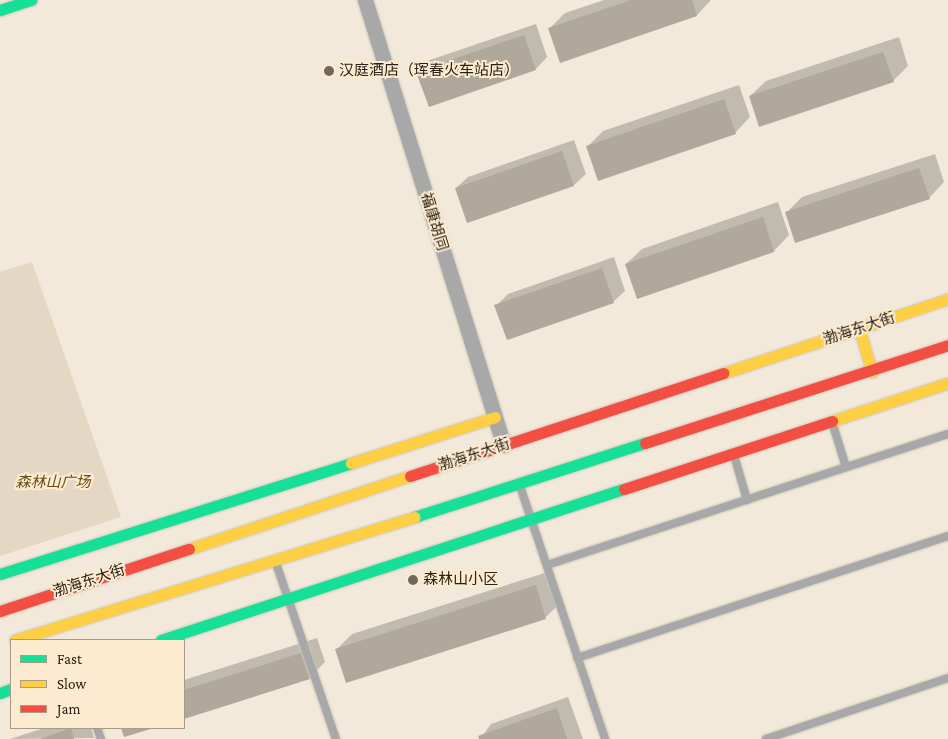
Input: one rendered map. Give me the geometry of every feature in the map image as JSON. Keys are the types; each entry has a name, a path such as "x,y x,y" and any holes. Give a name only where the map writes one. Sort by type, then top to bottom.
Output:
{"main road":[{"path":"0,10 31,0"},
{"name":"渤海东大街","path":"0,611 948,299"},
{"path":"859,328 872,372"},
{"path":"19,639 63,629 276,562 872,372 948,345"},
{"path":"932,352 948,350"},
{"path":"164,639 948,383"},
{"name":"渤海东大街","path":"0,574 495,416"}],"street":[{"name":"福康胡同","path":"365,0 504,445"}],"lane":[{"path":"832,421 846,467"},
{"path":"546,565 948,434"},
{"path":"734,453 748,500"},
{"path":"520,484 605,739"},
{"path":"577,658 948,536"},
{"path":"276,562 336,739"},
{"path":"766,739 948,678"}],"green space":[{"name":"森林山广场","path":"32,262 121,517 0,556 0,272"}],"building":[{"path":"631,0 692,0 697,16 560,63 548,28"},
{"path":"524,35 536,70 429,107 416,72"},
{"path":"883,52 894,82 759,127 749,96"},
{"path":"724,99 736,134 598,181 586,146"},
{"path":"562,151 574,186 467,223 455,188"},
{"path":"919,168 930,199 795,243 785,212"},
{"path":"763,217 774,252 637,299 625,264"},
{"path":"602,268 614,303 507,340 494,305"},
{"path":"536,585 546,619 346,683 335,649"},
{"path":"301,653 310,679 185,719 185,690"},
{"path":"557,708 567,739 479,739 478,736"},
{"path":"71,729 74,739 40,739"},
{"path":"121,729 151,729 124,737"}],"traffic: fast":[{"path":"0,10 31,0"},
{"path":"414,517 645,443"},
{"path":"0,574 351,463"},
{"path":"164,639 624,489"},
{"path":"0,693 10,689"}],"traffic: slow":[{"path":"724,373 948,299"},
{"path":"859,328 872,372"},
{"path":"832,421 948,383"},
{"path":"351,463 495,417"},
{"path":"189,549 410,476"},
{"path":"18,639 414,517"}],"traffic: jam":[{"path":"645,443 948,345"},
{"path":"410,476 724,373"},
{"path":"624,489 832,421"},
{"path":"0,611 189,549"}],"place":[{"name":"汉庭酒店（珲春火车站店）","path":"329,71"},
{"name":"森林山小区","path":"413,580"}]}
